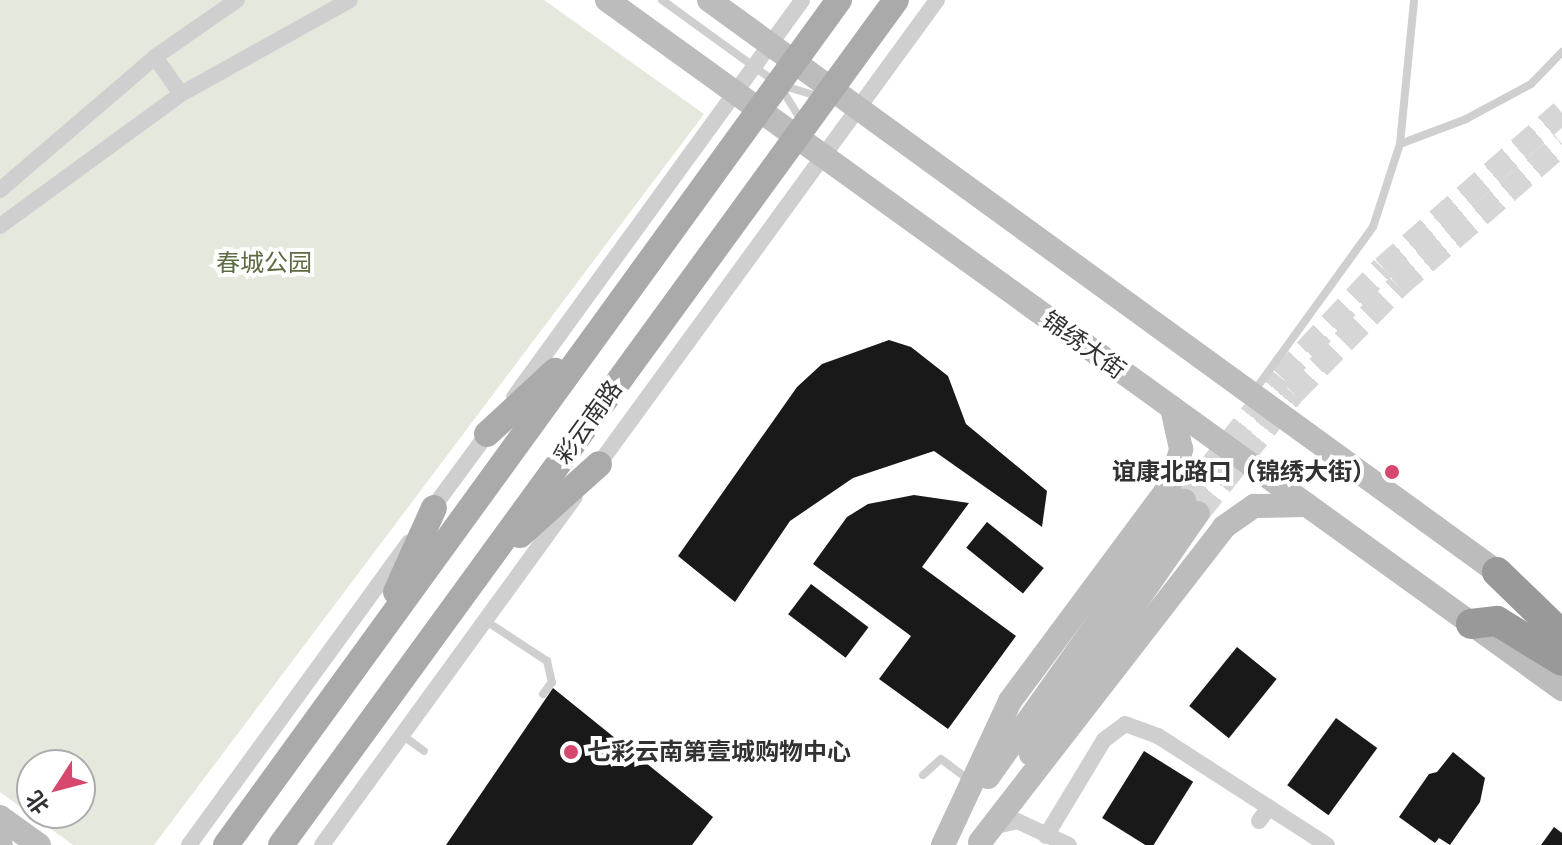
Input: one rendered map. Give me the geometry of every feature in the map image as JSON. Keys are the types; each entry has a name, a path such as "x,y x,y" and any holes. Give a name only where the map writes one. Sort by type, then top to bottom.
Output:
{"highway":[{"path":"1497,572 1549,628 1562,661"},
{"path":"1471,624 1497,621 1549,628"}],"main road":[{"name":"锦绣大街","path":"607,0 759,110 800,131 823,156 1562,689"},
{"path":"709,0 794,62 828,93 858,108 1497,572"},
{"name":"彩云南路","path":"226,845 839,0"},
{"name":"彩云南路","path":"281,845 896,0"},
{"path":"670,232 691,220 706,223 714,236 706,260"},
{"path":"487,434 599,331"},
{"path":"944,842 1010,701 1169,487 1181,449 1172,408"},
{"path":"481,569 599,464"},
{"path":"983,838 1224,527 1254,506 1307,505"},
{"path":"944,842 1191,507 1035,747 983,838"},
{"path":"372,644 434,508"},
{"path":"0,817 39,845"}],"street":[{"path":"0,190 155,57 237,0"},
{"path":"0,226 181,94 350,0"},
{"path":"189,845 802,0"},
{"path":"322,845 937,0"},
{"path":"155,57 181,94"},
{"path":"1046,836 1104,740 1125,724 1158,736 1264,814 1327,845"},
{"path":"983,838 1017,821 1069,845"}],"lane":[{"path":"662,0 778,84 828,93"},
{"path":"1252,394 1373,227 1400,144 1414,0"},
{"path":"1400,144 1466,119 1531,84 1562,52"},
{"path":"778,84 800,131"},
{"path":"485,620 547,661 552,682 543,694"},
{"path":"402,735 424,751"},
{"path":"923,775 941,759 972,782"}],"green space":[{"name":"春城公园","path":"0,0 544,0 704,114 154,845 73,845 51,829 96,829 96,749 16,749 16,804 0,792"}],"building":[{"path":"889,340 911,347 948,376 966,424 1047,491 1042,527 934,451 853,478 790,521 735,602 678,556 797,387 822,364"},
{"path":"914,495 969,503 922,567 1016,636 948,729 879,679 911,636 813,564 847,517 868,504"},
{"path":"987,522 1044,568 1023,594 966,548"},
{"path":"811,584 869,627 846,658 788,614"},
{"path":"1237,647 1277,679 1229,738 1189,706"},
{"name":"七彩云南第壹城购物中心","path":"553,688 713,817 692,845 446,845"},
{"path":"1336,718 1377,748 1328,815 1287,785"},
{"path":"1144,751 1193,782 1154,845 1145,845 1102,818"},
{"path":"1453,752 1485,778 1480,802 1450,845 1439,838 1435,843 1399,817 1429,774 1437,772"},
{"path":"1554,827 1562,833 1562,845 1541,845"}],"tunnel":[{"path":"1184,501 1281,377 1383,268 1562,112"},
{"path":"1198,513 1293,393 1398,286 1562,144"}],"place":[{"name":"谊康北路口（锦绣大街）","path":"1392,472"},
{"name":"七彩云南第壹城购物中心","path":"571,752"}]}
